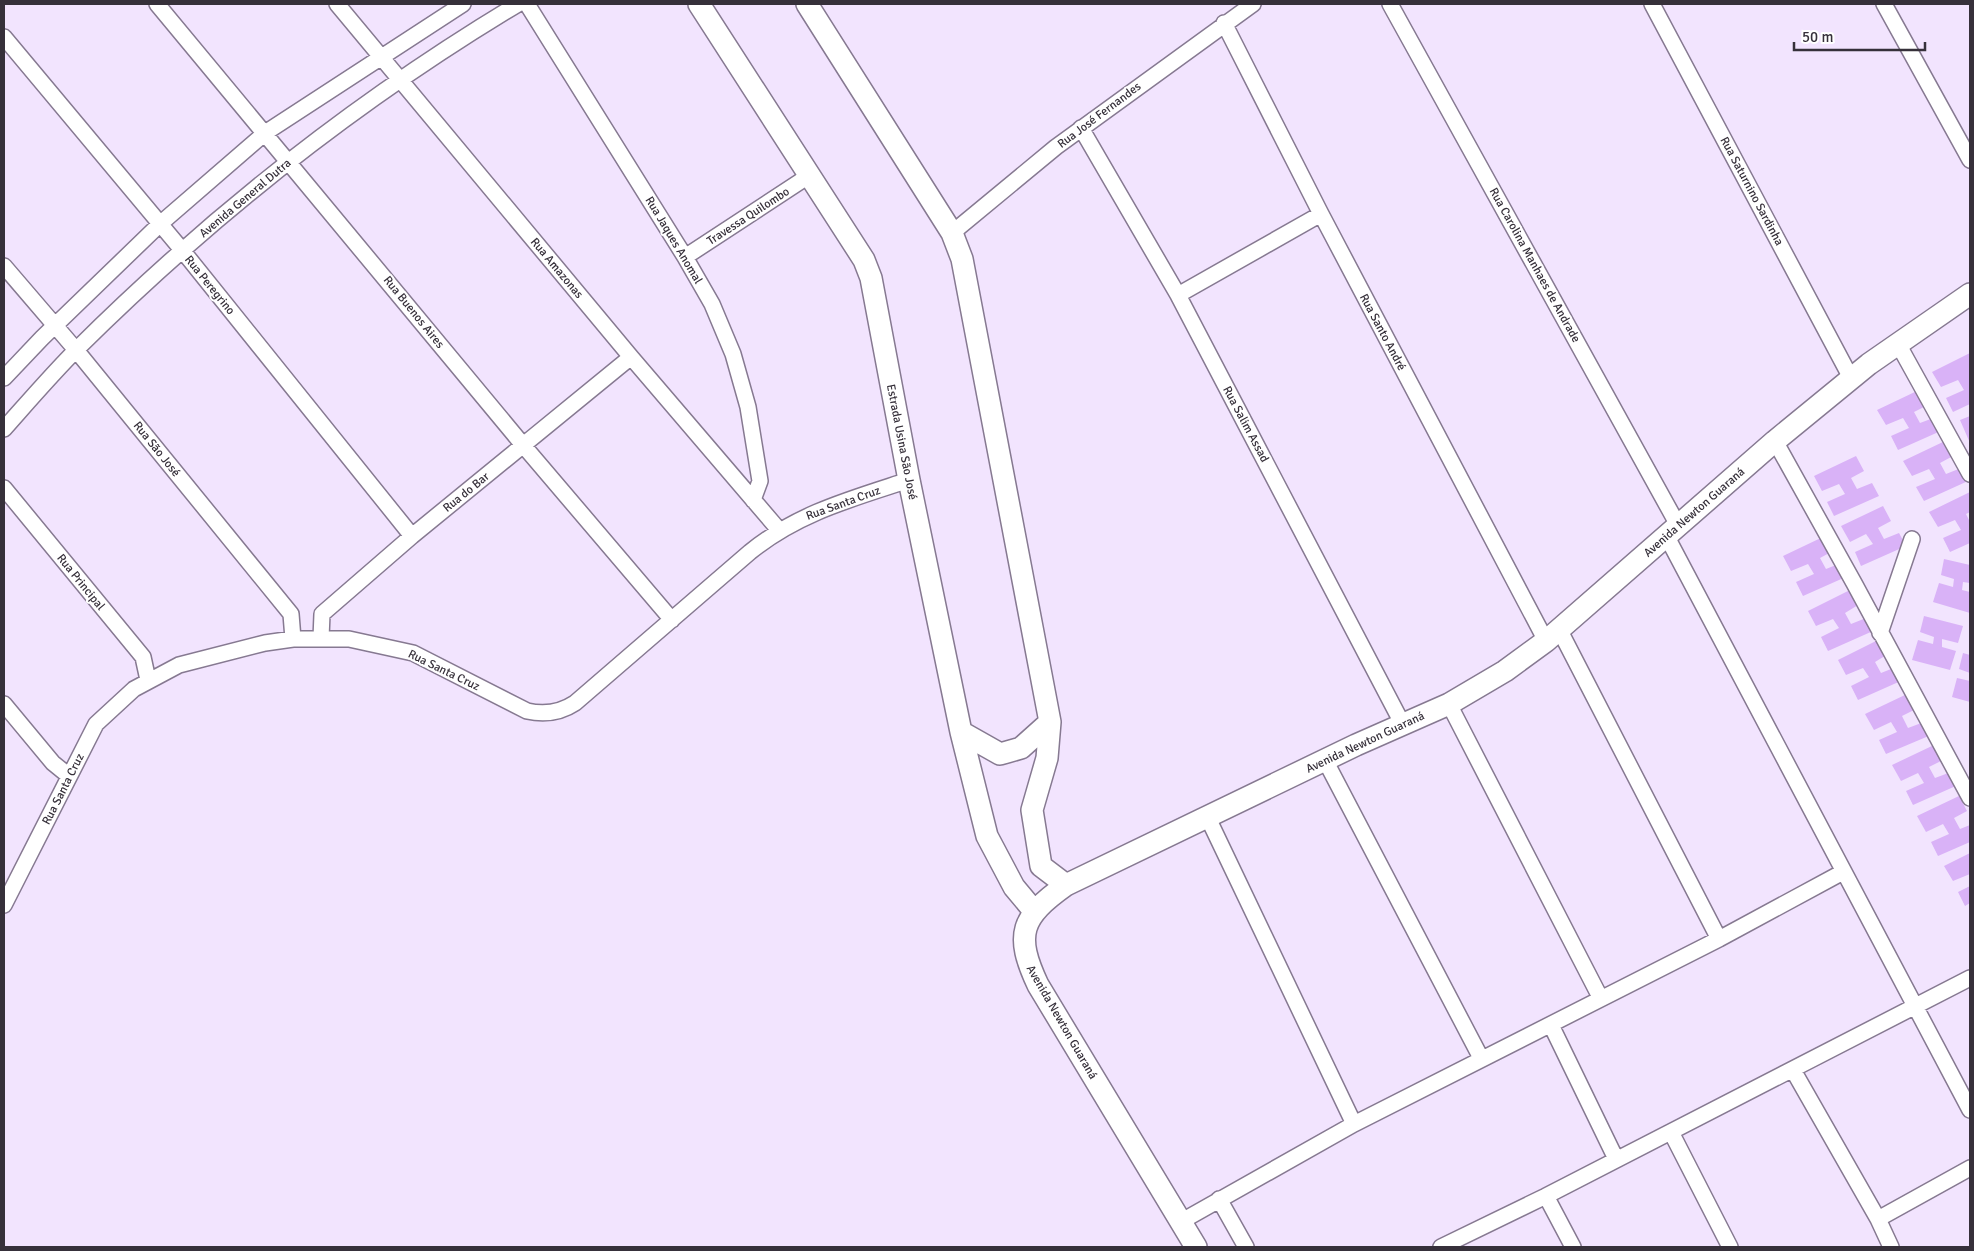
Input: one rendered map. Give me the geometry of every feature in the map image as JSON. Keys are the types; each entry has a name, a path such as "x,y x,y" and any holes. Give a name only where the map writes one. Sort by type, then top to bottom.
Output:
{"main road":[{"name":"Estrada Usina São José","path":"699,4 864,260 871,278 909,480 961,732 987,836 1014,887 1034,911"},
{"path":"807,4 952,234 962,259 1050,722 1048,758 1032,810 1041,866 1066,885"},
{"name":"Avenida Newton Guaraná","path":"1196,1247 1038,985 1028,964 1024,944 1026,929 1034,911 1066,885 1402,723 1449,704 1505,671 1552,635 1673,532 1775,441 1852,378 1897,342 1970,294"},
{"path":"961,732 1000,754 1021,748 1050,722"}],"street":[{"name":"Rua Buenos Aires","path":"157,4 523,445 672,620"},
{"name":"Rua Amazonas","path":"338,4 630,357 779,530"},
{"path":"4,378 160,224 265,133 463,4"},
{"name":"Avenida General Dutra","path":"4,429 76,350 182,250 289,161 401,80 518,4"},
{"name":"Rua Jaques Anomal","path":"527,4 685,256 712,304 741,380 760,481 752,500"},
{"name":"Rua José Fernandes","path":"952,234 1081,128 1252,4"},
{"name":"Rua Carolina Manhaes de Andrade","path":"1390,4 1673,532 1843,872 1970,1110"},
{"name":"Rua Saturnino Sardinha","path":"1652,4 1852,378"},
{"path":"1884,4 1970,160"},
{"name":"Rua Santo André","path":"1224,23 1321,214 1719,939"},
{"name":"Rua Peregrino","path":"4,37 182,250 412,536"},
{"name":"Rua Salim Assad","path":"1081,128 1178,295 1402,723"},
{"name":"Travessa Quilombo","path":"685,256 810,175"},
{"path":"1178,295 1321,214"},
{"name":"Rua São José","path":"4,266 76,350 291,614 293,639"},
{"path":"1897,342 1970,474"},
{"name":"Rua do Bar","path":"321,638 322,614 412,536 630,357"},
{"path":"1775,441 1970,798"},
{"name":"Rua Santa Cruz","path":"4,905 96,724 120,700 148,680 179,665 265,643 293,639 321,638 371,642 413,653 517,707 538,713 548,713 567,708 575,703 750,552 779,530 815,512 909,480"},
{"name":"Rua Principal","path":"4,488 142,657 148,680"},
{"path":"1880,633 1912,540"},
{"path":"4,704 53,763 70,776"},
{"path":"1449,704 1600,997"},
{"path":"1325,760 1481,1058"},
{"path":"1208,818 1354,1124"},
{"path":"1182,1221 1354,1124 1481,1058 1551,1025 1600,997 1719,939 1843,872"},
{"path":"1441,1247 1546,1196 1970,978"},
{"path":"1551,1025 1616,1159"},
{"path":"1793,1070 1878,1219 1891,1247"},
{"path":"1671,1132 1730,1247"},
{"path":"1878,1219 1970,1168"},
{"path":"1546,1196 1573,1247"},
{"path":"1219,1200 1246,1247"}],"building":[{"path":"1970,353 1970,404 1953,412 1946,398 1964,390 1958,380 1941,387 1932,372"},
{"path":"1919,390 1928,405 1914,412 1920,423 1936,417 1943,430 1898,450 1891,436 1909,428 1903,418 1886,425 1877,410"},
{"path":"1970,416 1970,443 1960,420"},
{"path":"1945,441 1953,456 1940,463 1946,474 1961,468 1968,481 1924,501 1916,487 1935,479 1929,469 1912,476 1903,461"},
{"path":"1856,456 1864,471 1851,478 1857,489 1872,483 1879,496 1834,516 1827,502 1845,494 1839,484 1822,491 1814,476"},
{"path":"1970,492 1970,512 1966,514 1970,522 1970,543 1950,552 1943,538 1961,530 1955,520 1938,527 1929,512"},
{"path":"1883,506 1891,521 1878,528 1884,539 1899,533 1906,546 1861,566 1855,552 1873,544 1866,534 1850,542 1841,526"},
{"path":"1825,536 1833,551 1820,558 1826,569 1841,563 1848,576 1803,596 1796,582 1814,574 1808,564 1791,571 1783,556"},
{"path":"1944,559 1970,565 1970,583 1963,582 1962,590 1970,592 1970,613 1933,602 1939,583 1953,587 1954,579 1941,575"},
{"path":"1850,590 1858,605 1845,613 1851,624 1866,618 1873,631 1828,651 1821,637 1839,628 1833,619 1816,626 1808,611"},
{"path":"1924,616 1963,626 1958,643 1942,639 1942,647 1956,651 1950,670 1912,660 1918,640 1933,644 1934,637 1920,632"},
{"path":"1880,639 1888,654 1875,662 1881,673 1896,667 1903,680 1858,700 1851,686 1869,677 1863,668 1846,675 1838,660"},
{"path":"1963,653 1970,655 1970,673 1959,669"},
{"path":"1957,678 1970,681 1970,702 1952,697"},
{"path":"1907,694 1916,709 1902,716 1908,728 1924,722 1931,735 1886,754 1879,740 1897,732 1891,722 1874,730 1865,714"},
{"path":"1934,745 1943,760 1929,767 1935,778 1951,772 1958,785 1913,805 1906,791 1924,783 1918,773 1901,781 1892,765"},
{"path":"1959,796 1967,811 1954,818 1960,829 1970,825 1970,842 1938,856 1931,842 1949,834 1943,824 1926,832 1917,816"},
{"path":"1970,853 1970,874 1953,881 1944,866"},
{"path":"1970,886 1970,903 1965,906 1958,892"}]}
